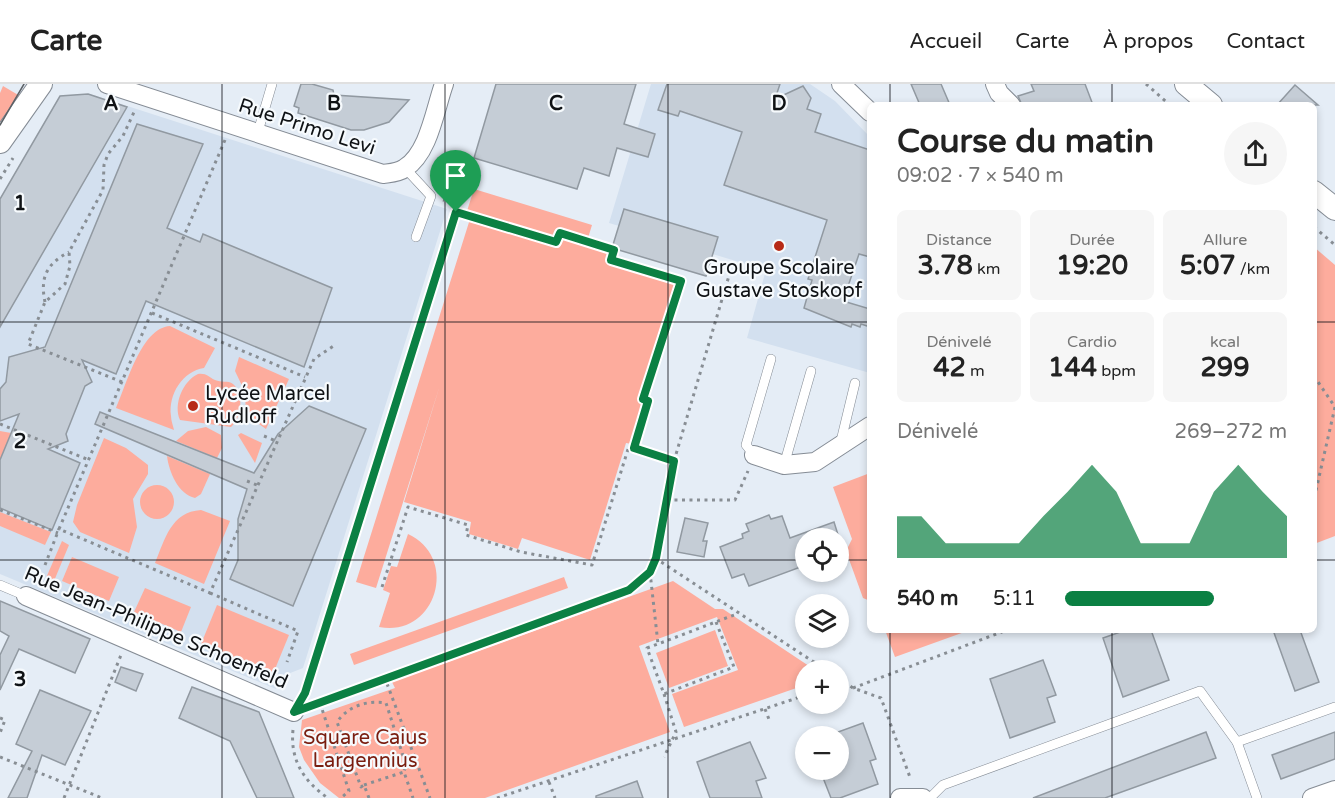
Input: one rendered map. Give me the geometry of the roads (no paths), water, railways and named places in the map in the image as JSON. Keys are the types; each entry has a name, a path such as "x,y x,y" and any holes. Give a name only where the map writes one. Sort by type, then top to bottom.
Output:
{"street":[{"path":"0,142 41,84"},
{"name":"Rue Primo Levi","path":"107,84 231,127 383,174 405,168"},
{"path":"405,168 423,146 444,84"},
{"path":"841,84 867,109"},
{"path":"995,84 999,93 1008,102"},
{"path":"1186,84 1207,102"},
{"path":"1317,194 1335,209"},
{"path":"754,455 784,465 815,462 867,428"},
{"name":"Rue Jean-Philippe Schoenfeld","path":"26,596 294,712"},
{"path":"1312,798 1335,790"}],"lane":[{"path":"256,135 272,84"},
{"path":"405,168 431,196 416,237"},
{"path":"754,455 746,446 771,359"},
{"path":"784,465 812,371"},
{"path":"840,447 855,383"},
{"name":"Rue Jean-Philippe Schoenfeld","path":"0,585 26,596"},
{"path":"918,797 943,785 1200,691 1237,742 1257,798"},
{"path":"1237,742 1335,707"}],"tram line":[{"path":"0,125 24,84"}],"place":[{"name":"Groupe Scolaire Gustave Stoskopf","path":"779,246"},
{"name":"Lycée Marcel Rudloff","path":"193,406"}],"park label":[{"name":"Square Caius Largennius","path":"365,750"}]}
